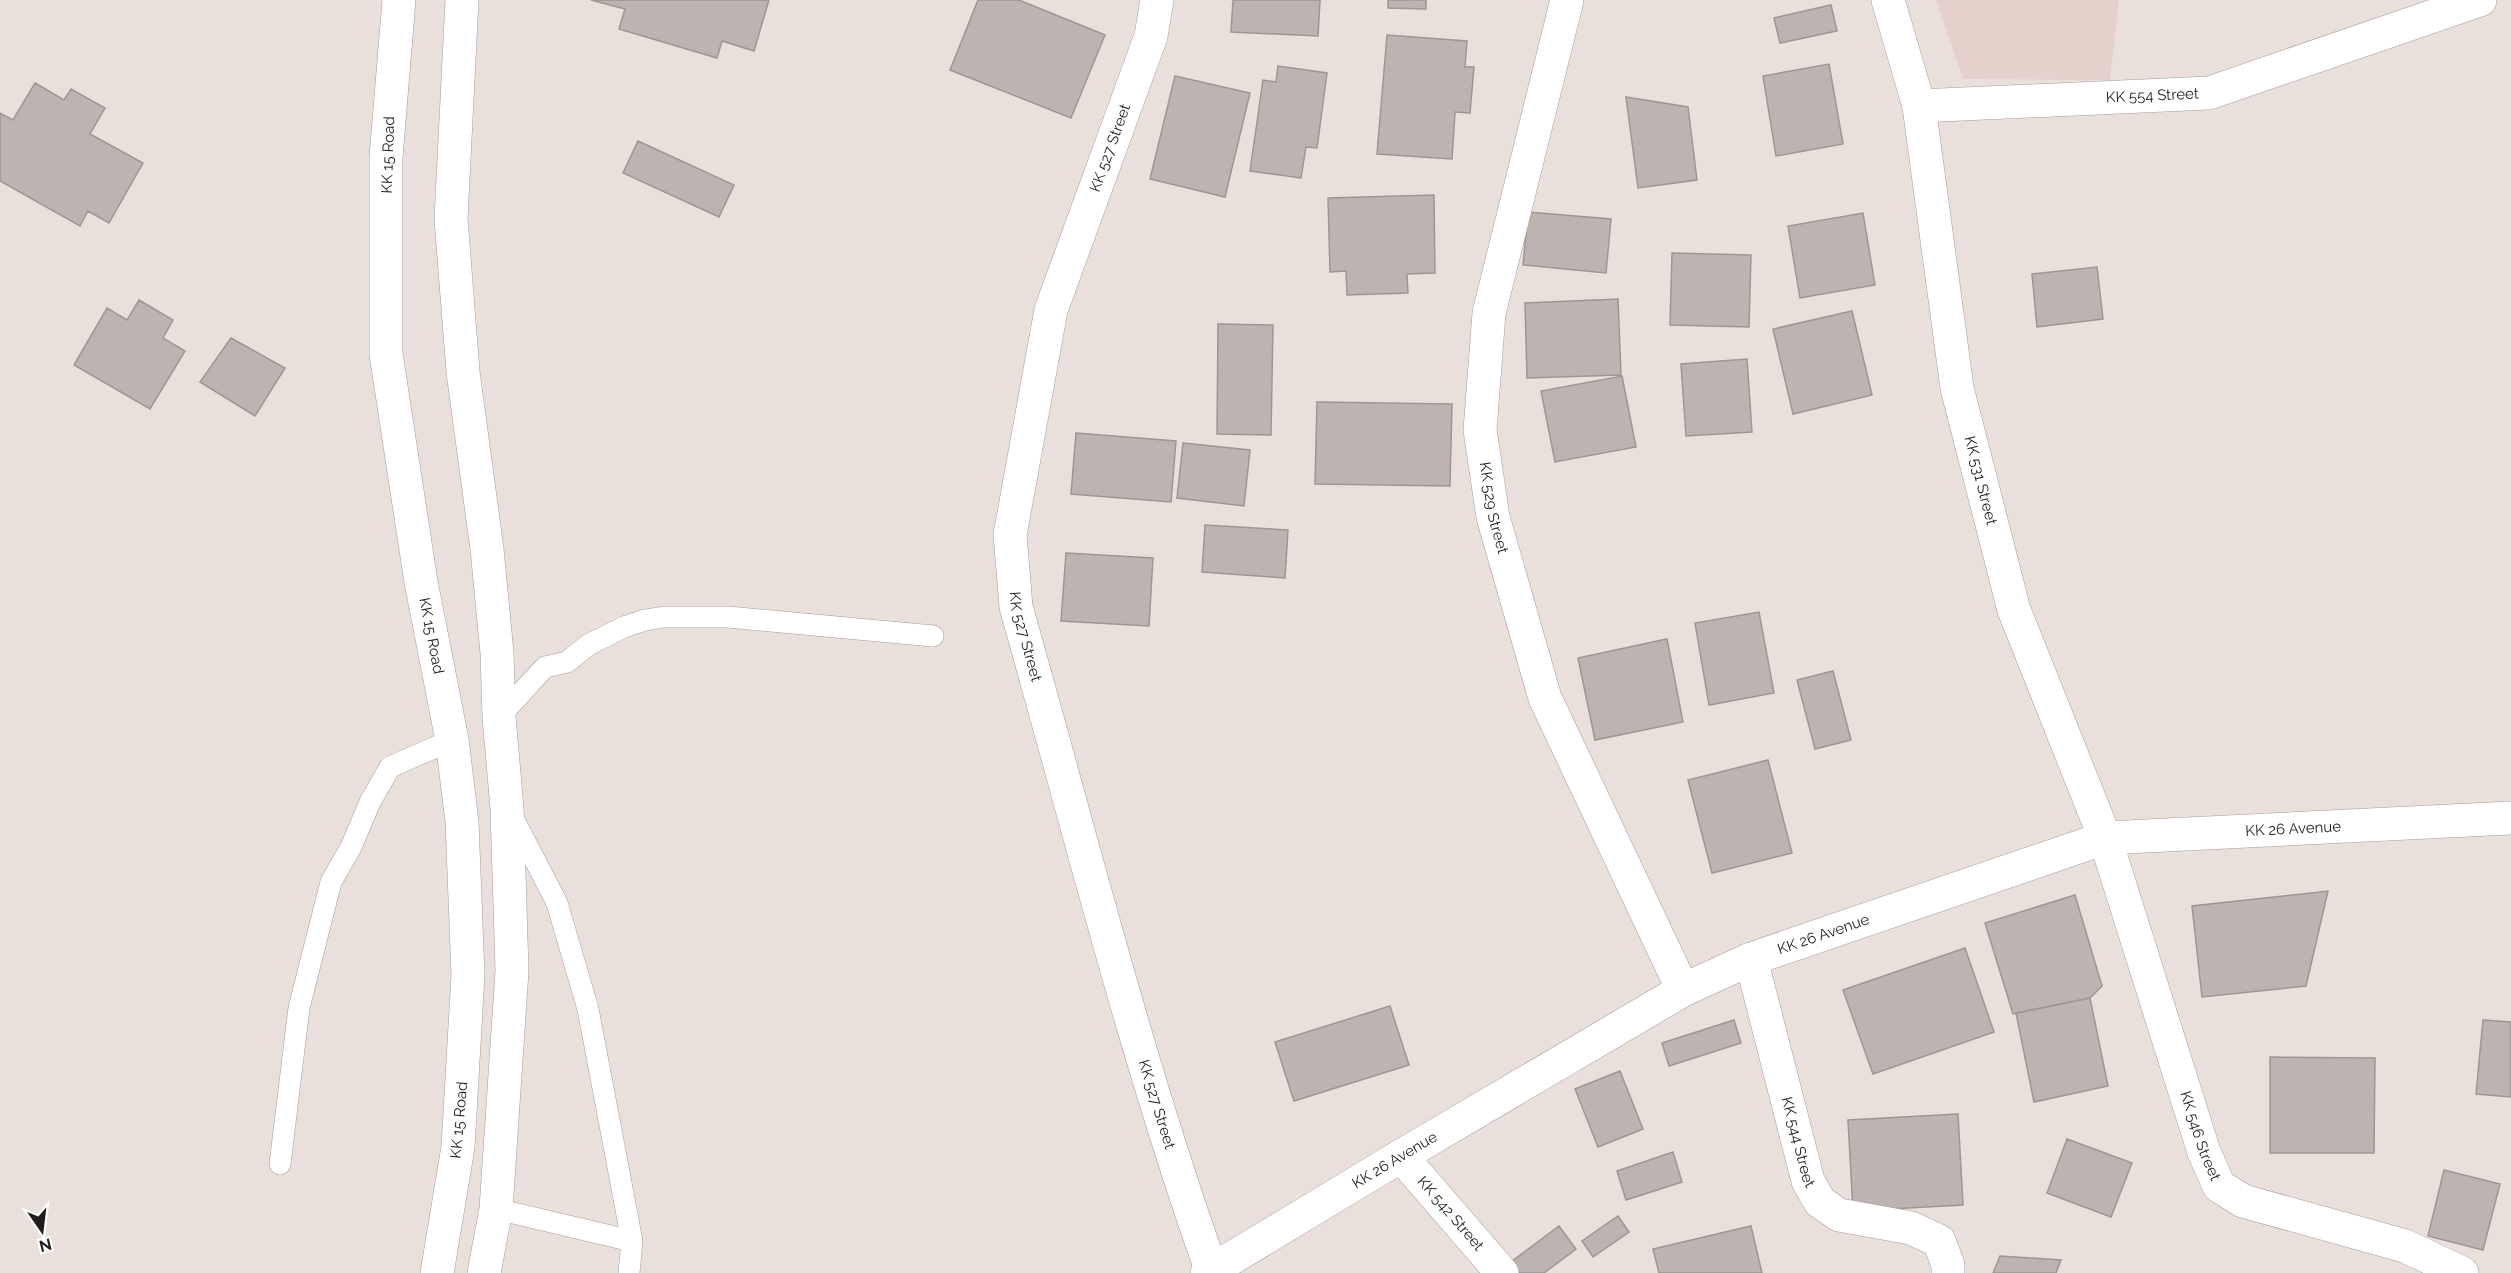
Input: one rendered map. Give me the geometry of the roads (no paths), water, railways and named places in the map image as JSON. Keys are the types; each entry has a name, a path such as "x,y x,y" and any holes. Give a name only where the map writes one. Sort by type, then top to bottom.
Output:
{"main road":[{"name":"KK 15 Road","path":"399,0 386,158 386,354 421,582 452,740 462,822 468,975 458,1147 437,1273"},
{"path":"462,0 451,219 463,372 487,549 496,641 499,717 507,808 512,971 496,1209 484,1273"},
{"name":"KK 527 Street","path":"1157,0 1151,36 1051,310 1010,535 1016,607 1149,1078 1209,1271"},
{"name":"KK 529 Street","path":"1568,0 1489,313 1480,430 1493,517 1545,698 1683,990"},
{"path":"1888,0 1919,106"},
{"name":"KK 554 Street","path":"1919,106 2209,93 2480,0"},
{"name":"KK 531 Street","path":"1919,106 1957,388 2014,610 2105,838"},
{"name":"KK 26 Avenue","path":"1209,1271 1683,990 1751,959 2105,838 2511,818"},
{"name":"KK 546 Street","path":"2105,838 2204,1152 2219,1186 2243,1201 2405,1246 2462,1273"},
{"name":"KK 544 Street","path":"1751,959 1808,1181 1820,1202 1839,1215 1911,1228 1939,1241 1948,1264 1948,1273"},
{"name":"KK 542 Street","path":"1401,1156 1502,1273"}],"lane":[{"path":"499,717 545,667 567,662 588,645 624,627 645,620 664,617 728,617 933,636"},
{"path":"280,1164 298,1008 331,882 351,847 369,802 390,767 452,740"},
{"path":"507,808 557,903 588,1009 632,1241 629,1273"},
{"path":"496,1209 632,1241"}]}
